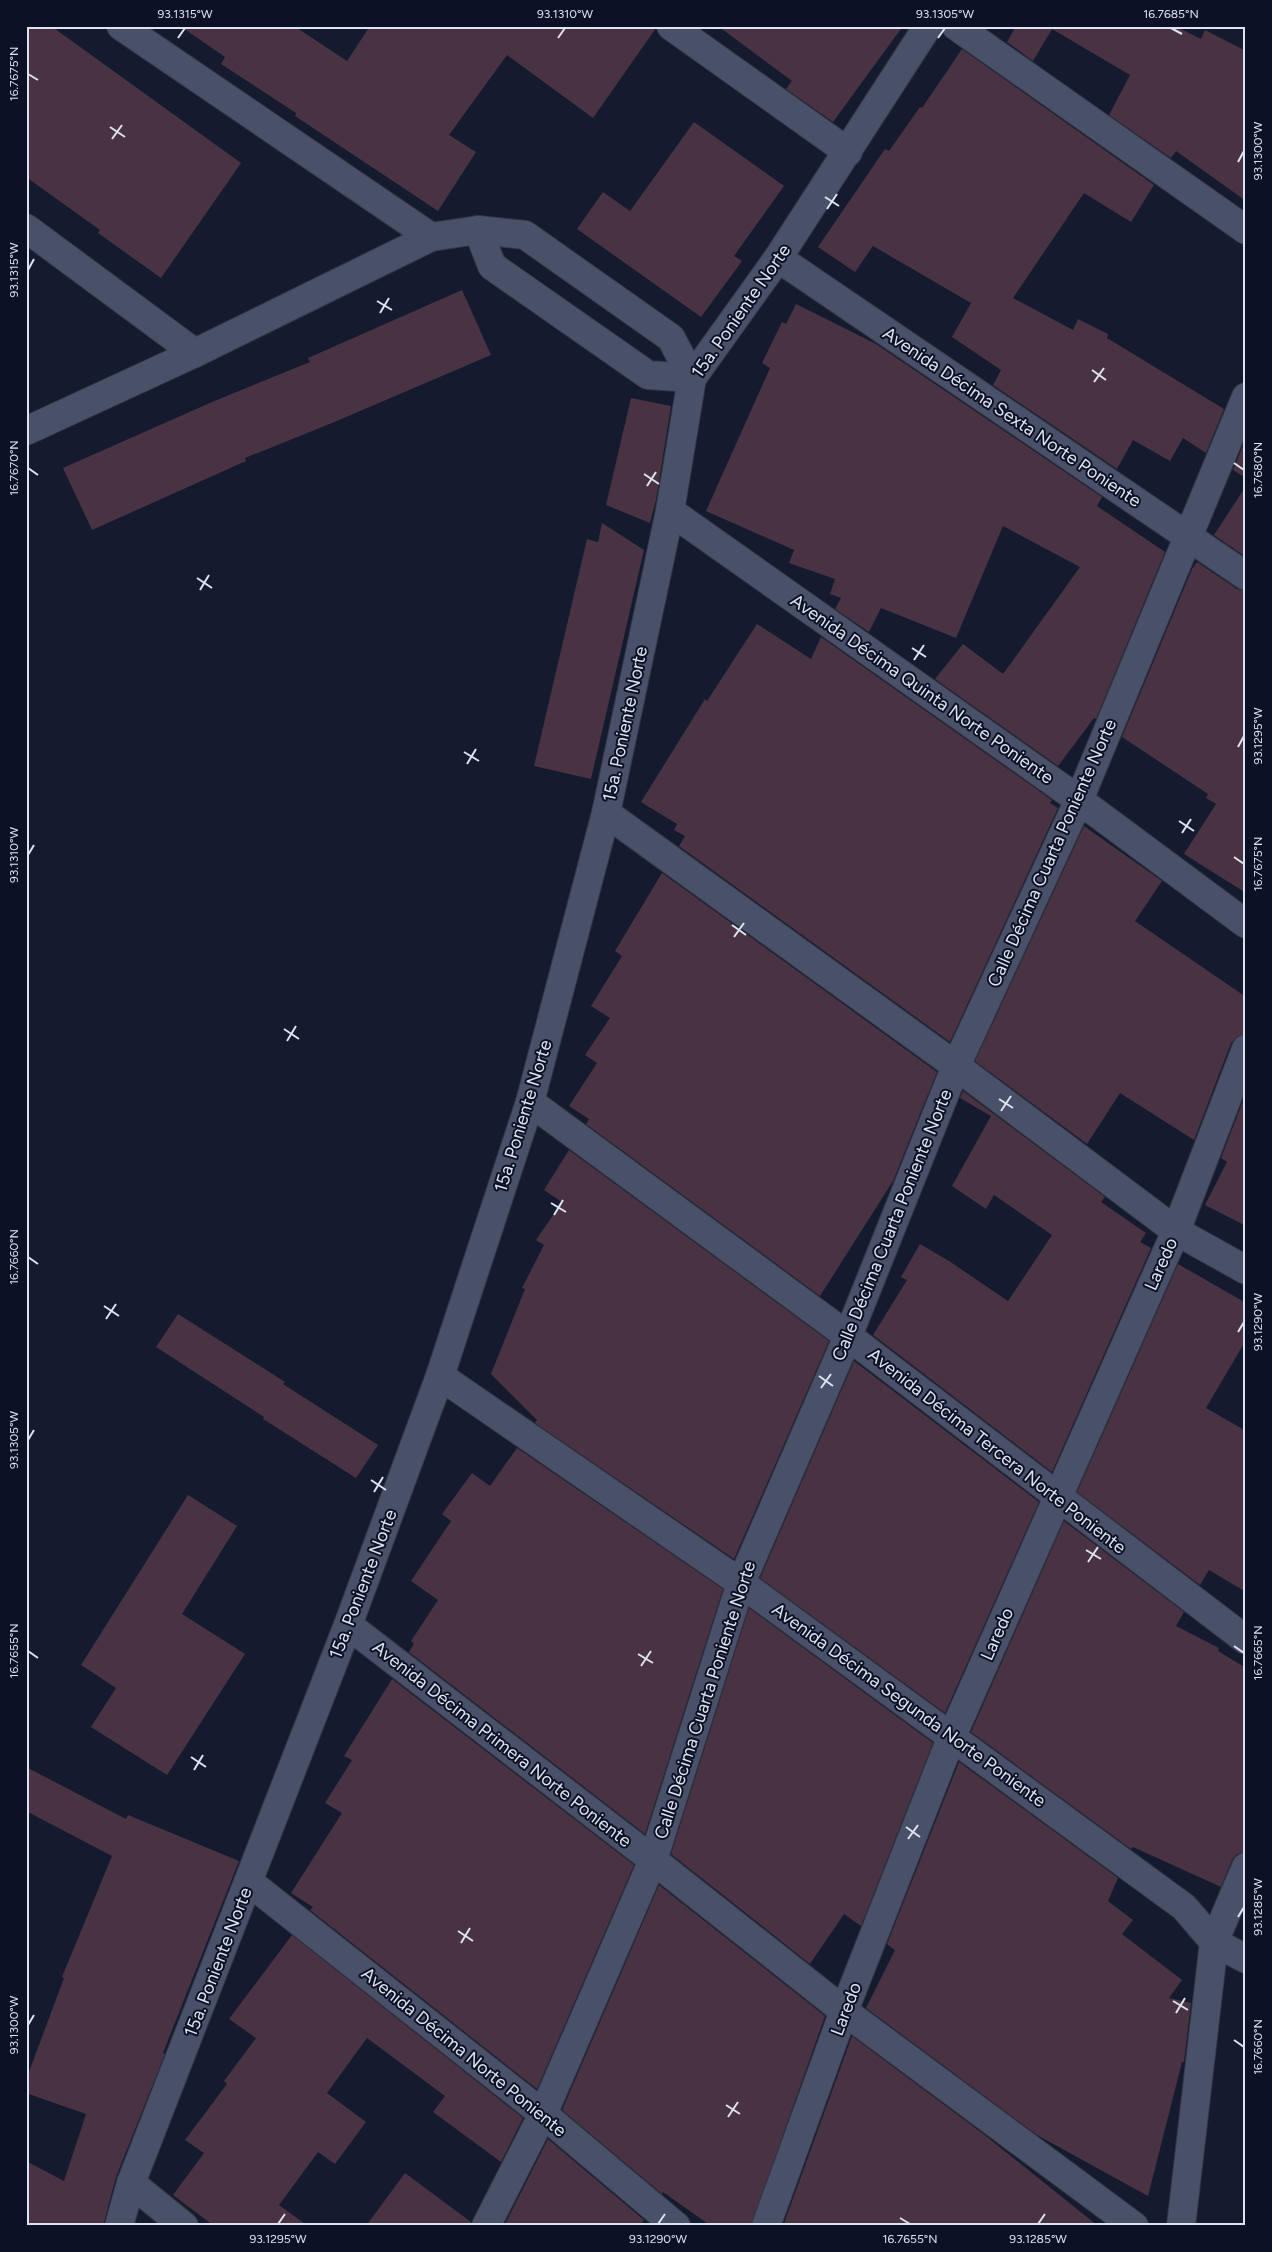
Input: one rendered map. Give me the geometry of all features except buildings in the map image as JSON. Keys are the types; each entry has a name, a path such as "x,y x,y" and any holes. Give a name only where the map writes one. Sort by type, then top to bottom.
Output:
{"street":[{"path":"121,26 432,236"},
{"path":"671,26 848,152"},
{"name":"15a. Poniente Norte","path":"119,2226 131,2183 348,1625 440,1376 530,1102 606,813 670,511 692,378 778,258 928,26"},
{"path":"956,26 1246,230"},
{"path":"26,228 195,353"},
{"path":"478,230 492,266 648,375 692,378"},
{"path":"26,431 195,353 432,236 478,230 525,235 671,338 692,378"},
{"name":"Avenida Décima Sexta Norte Poniente","path":"778,258 1246,576"},
{"name":"Calle Décima Cuarta Poniente Norte","path":"486,2226 543,2114 653,1860 740,1583 848,1336 956,1066 1079,800 1187,535 1246,397"},
{"name":"Avenida Décima Quinta Norte Poniente","path":"670,511 1079,800 1246,924"},
{"path":"606,813 956,1066 1176,1231 1246,1270"},
{"name":"Laredo","path":"766,2226 844,2011 952,1736 1176,1231 1246,1049"},
{"name":"Avenida Décima Tercera Norte Poniente","path":"530,1102 848,1336 1246,1640"},
{"name":"Avenida Décima Segunda Norte Poniente","path":"440,1376 740,1583 952,1736 1184,1907 1214,1942 1246,1959"},
{"name":"Avenida Décima Primera Norte Poniente","path":"348,1625 653,1860 844,2011 1134,2226"},
{"path":"1181,2226 1214,1942 1246,1866"},
{"name":"Avenida Décima Norte Poniente","path":"249,1882 543,2114 676,2226"},
{"path":"131,2183 184,2226"}]}
